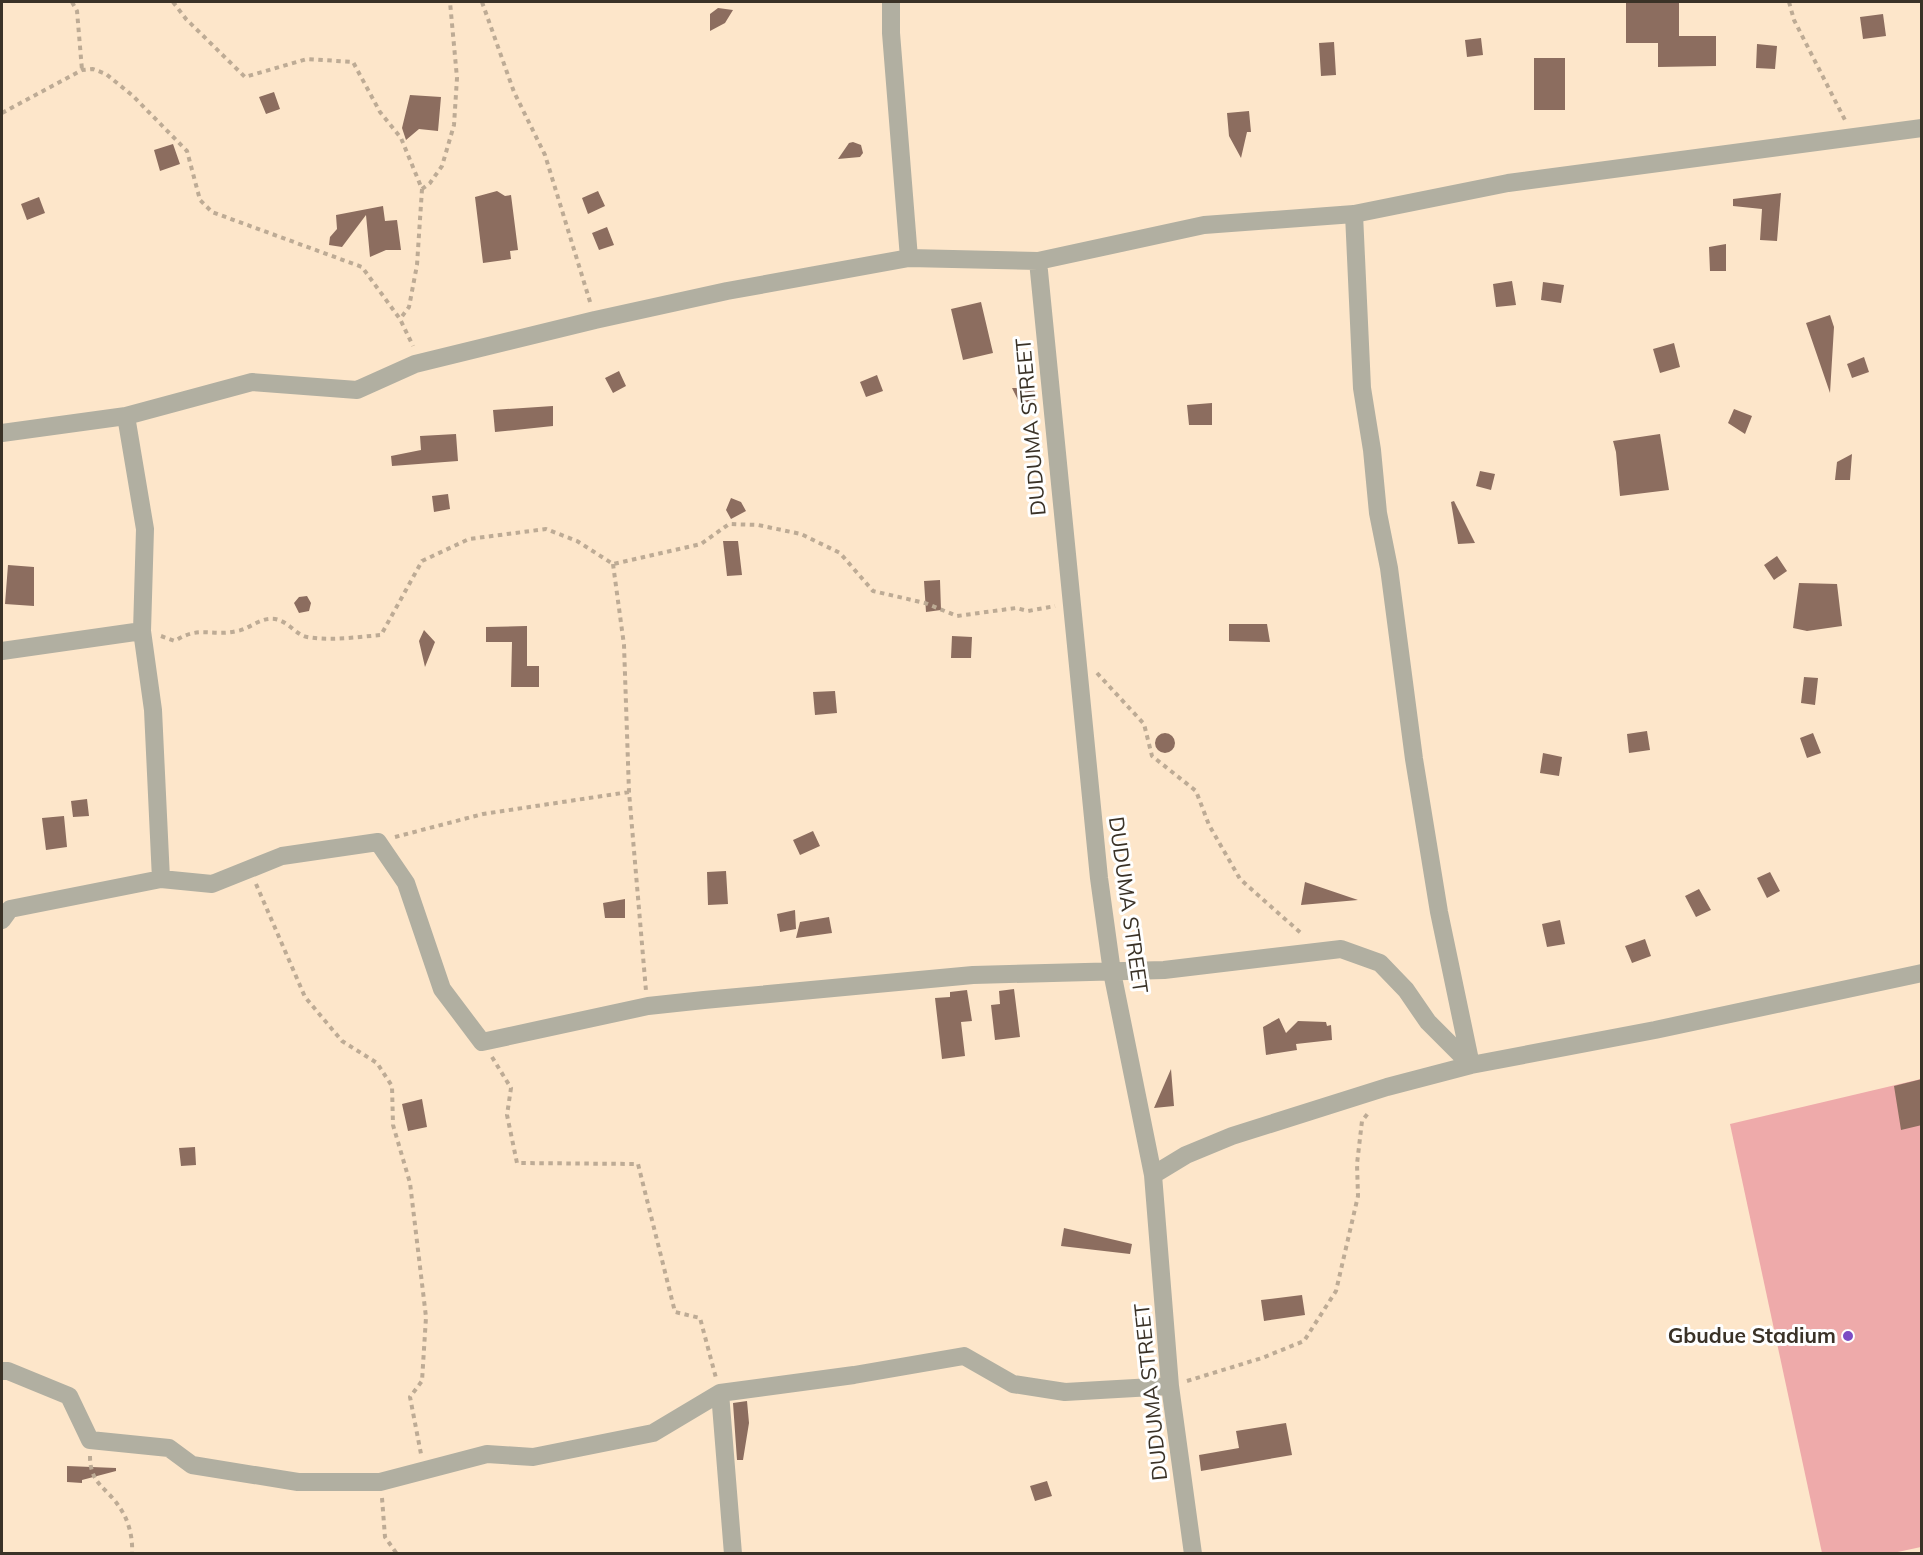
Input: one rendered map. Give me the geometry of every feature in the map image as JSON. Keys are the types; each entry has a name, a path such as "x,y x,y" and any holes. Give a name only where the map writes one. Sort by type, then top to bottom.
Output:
{"street":[{"path":"891,2 891,33 909,258"},
{"path":"2,433 126,416 252,382 357,390 415,364 595,320 727,291 909,258 1038,261 1204,225 1354,214 1508,183 1922,128"},
{"path":"1354,214 1362,388 1372,450 1378,513 1389,568 1414,759 1439,912 1471,1065"},
{"name":"DUDUMA STREET","path":"1038,261 1070,603 1099,878 1112,972 1153,1175 1170,1386 1192,1554"},
{"path":"126,416 145,529 142,631 153,710 161,879"},
{"path":"2,651 142,631"},
{"path":"2,920 10,909 161,879 212,884 250,871 282,856 378,842 406,883 442,989 482,1042 648,1006 973,975 1164,970 1341,949 1380,963 1406,990 1428,1022 1471,1065"},
{"path":"1153,1175 1186,1155 1232,1136 1387,1087 1471,1065 1635,1035 1922,974"},
{"path":"2,1371 8,1371 69,1396 90,1440 169,1448 192,1465 298,1482 380,1482 487,1454 533,1456 653,1433 720,1393 854,1375 964,1356 1013,1384 1065,1392 1170,1386"},
{"path":"720,1393 733,1554"}],"path":[{"path":"72,2 77,11 82,70"},
{"path":"173,2 186,19 245,77 307,59 353,62 380,112 401,138 422,189 417,265 409,307 400,318"},
{"path":"422,189 430,183 442,166 454,125 457,78 450,2"},
{"path":"482,2 514,92 545,155 595,320"},
{"path":"1789,2 1794,20 1854,136"},
{"path":"2,113 82,70 93,69 106,74 187,151 200,200 212,213 362,267 400,318 412,340 415,364"},
{"path":"142,631 175,641 188,633 239,631 253,623 273,619 285,622 305,637 350,638 381,635 422,561 470,539 546,529 577,541 613,564 701,544 729,524 758,525 801,534 840,553 873,591 925,603 957,616 1016,608 1028,611 1070,603"},
{"path":"613,564 624,645 629,792 648,1006"},
{"path":"1076,658 1095,671 1144,724 1152,756 1196,791 1209,825 1240,879 1321,951"},
{"path":"378,842 483,814 629,792"},
{"path":"250,871 274,921 305,997 342,1041 377,1063 392,1086 393,1125 410,1183 426,1317 422,1382 410,1397 424,1470"},
{"path":"482,1042 511,1088 507,1115 517,1163 638,1164 675,1312 700,1318 720,1393"},
{"path":"1170,1386 1262,1358 1304,1341 1336,1291 1358,1196 1357,1164 1362,1121 1387,1087"},
{"path":"90,1440 90,1462 97,1484 120,1508 133,1538 132,1554"},
{"path":"380,1482 385,1537 397,1554"}],"shaded area":[{"name":"Gbudue Stadium","path":"1921,1079 1921,1547 1893,1553 1822,1553 1730,1124"}],"building":[{"path":"1626,2 1679,2 1679,36 1716,36 1716,66 1658,67 1658,43 1626,43"},
{"path":"718,8 733,10 725,23 710,31 710,14"},
{"path":"1883,14 1886,36 1863,39 1860,17"},
{"path":"1481,38 1483,55 1467,57 1465,40"},
{"path":"1334,42 1336,75 1321,76 1319,43"},
{"path":"1757,44 1777,46 1775,69 1756,68"},
{"path":"1534,58 1565,58 1565,110 1534,110"},
{"path":"274,92 280,109 266,114 259,97"},
{"path":"410,95 441,97 438,131 419,129 406,140 402,128"},
{"path":"1249,111 1251,132 1247,132 1241,158 1229,136 1227,113"},
{"path":"849,143 861,145 863,153 860,157 838,159"},
{"path":"173,144 180,164 160,171 154,150"},
{"path":"497,191 505,196 511,195 518,250 510,251 511,259 483,263 475,197"},
{"path":"598,191 605,206 588,214 582,198"},
{"path":"1781,193 1777,241 1760,240 1762,209 1733,206 1733,199"},
{"path":"39,197 45,213 27,220 21,204"},
{"path":"383,206 385,221 397,220 401,250 386,250 370,257 366,215 342,247 329,245 330,237 337,229 336,215"},
{"path":"607,227 614,245 599,250 592,233"},
{"path":"1726,244 1726,271 1710,271 1709,247"},
{"path":"1512,281 1516,305 1496,307 1493,284"},
{"path":"1543,282 1564,285 1561,303 1541,300"},
{"path":"981,302 993,353 963,360 951,309"},
{"path":"1830,315 1834,327 1830,393 1806,323"},
{"path":"1674,343 1680,367 1660,373 1653,349"},
{"path":"1864,357 1869,372 1852,378 1847,364"},
{"path":"619,371 626,386 613,393 605,378"},
{"path":"877,375 883,391 866,397 860,382"},
{"path":"1012,388 1034,390 1037,395 1034,404 1027,408 1020,404"},
{"path":"1212,403 1212,425 1189,425 1187,405"},
{"path":"553,406 553,426 495,432 493,410"},
{"path":"1734,409 1752,416 1745,434 1728,423"},
{"path":"456,434 458,461 392,466 391,456 421,450 420,436"},
{"path":"1660,434 1669,490 1620,496 1613,441"},
{"path":"1852,454 1850,480 1835,480 1837,462"},
{"path":"1480,471 1495,474 1491,490 1476,486"},
{"path":"448,494 450,509 434,512 432,496"},
{"path":"731,498 741,502 746,511 731,519 726,510"},
{"path":"1454,501 1475,543 1458,544 1451,502"},
{"path":"723,541 738,541 742,575 727,576"},
{"path":"1777,556 1787,571 1774,580 1764,565"},
{"path":"8,565 34,567 34,606 5,604"},
{"path":"940,580 941,610 926,612 924,581"},
{"path":"1799,583 1837,584 1842,626 1807,631 1793,628"},
{"path":"307,596 311,603 309,611 299,613 294,603 299,597"},
{"path":"1229,624 1267,624 1270,642 1229,641"},
{"path":"527,626 527,666 539,666 539,687 511,687 512,642 486,642 486,627"},
{"path":"424,630 435,642 425,667 419,641"},
{"path":"952,636 972,637 971,658 951,658"},
{"path":"1804,677 1818,678 1815,705 1801,703"},
{"path":"835,691 837,713 815,715 813,692"},
{"path":"1647,731 1650,750 1629,753 1627,734"},
{"path":"1165,733 1172,736 1175,743 1172,750 1165,753 1158,750 1155,743 1158,736"},
{"path":"1813,733 1821,753 1807,758 1800,738"},
{"path":"1543,753 1562,757 1559,776 1540,773"},
{"path":"87,799 89,816 73,817 71,801"},
{"path":"64,816 67,847 46,850 42,818"},
{"path":"813,831 820,846 800,855 793,840"},
{"path":"726,871 728,904 708,905 707,872"},
{"path":"1770,872 1780,891 1767,898 1757,878"},
{"path":"1305,882 1358,900 1301,905"},
{"path":"1699,889 1711,910 1696,917 1685,896"},
{"path":"625,899 625,918 605,918 603,903"},
{"path":"795,910 796,929 780,932 777,914"},
{"path":"829,917 832,933 796,938 800,922"},
{"path":"1560,920 1565,944 1547,947 1542,924"},
{"path":"1645,939 1651,956 1632,963 1625,946"},
{"path":"1014,989 1020,1037 995,1040 991,1005 1000,1004 999,991"},
{"path":"967,990 972,1021 961,1022 965,1056 942,1059 935,998 950,997 950,992"},
{"path":"1279,1018 1286,1033 1298,1021 1326,1022 1327,1026 1331,1025 1332,1040 1296,1044 1297,1050 1266,1055 1263,1027"},
{"path":"1171,1069 1174,1106 1154,1108"},
{"path":"1922,1079 1922,1125 1901,1130 1894,1086"},
{"path":"422,1099 427,1127 408,1131 402,1104"},
{"path":"195,1147 196,1165 181,1166 179,1148"},
{"path":"1064,1228 1132,1244 1130,1254 1061,1246"},
{"path":"1302,1295 1305,1315 1264,1321 1261,1300"},
{"path":"747,1401 749,1423 743,1460 737,1460 733,1403"},
{"path":"1286,1423 1292,1455 1201,1471 1199,1455 1239,1448 1236,1431"},
{"path":"67,1466 116,1468 116,1471 82,1480 82,1483 67,1482"},
{"path":"1047,1481 1052,1496 1035,1501 1030,1486"}],"place":[{"name":"Gbudue Stadium","path":"1848,1336"}]}
